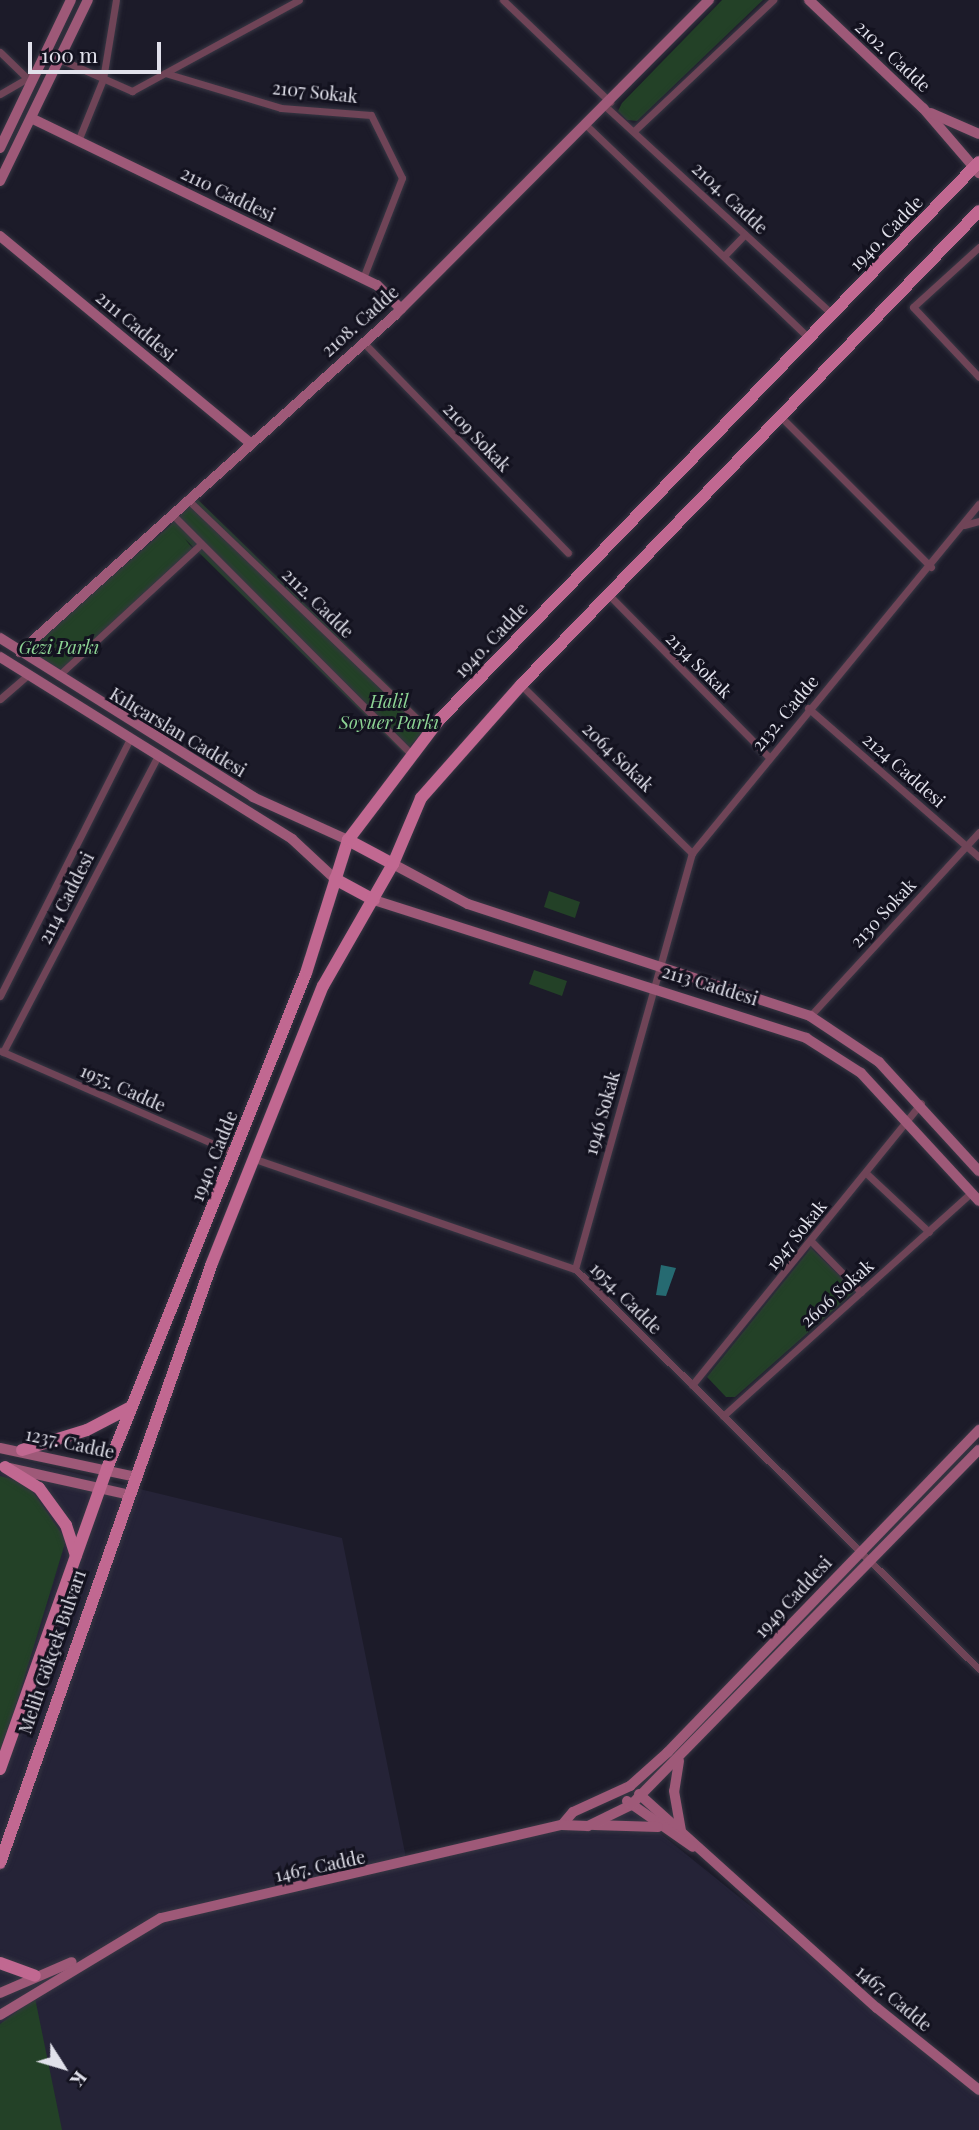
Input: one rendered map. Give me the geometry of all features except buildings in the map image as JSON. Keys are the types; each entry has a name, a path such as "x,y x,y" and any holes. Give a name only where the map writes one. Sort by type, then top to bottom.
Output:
{"main road":[{"name":"1940. Cadde","path":"102,1485 306,973 348,840 429,730 831,314 977,168"},
{"path":"125,1494 323,986 374,901 434,779 779,415 979,211"},
{"path":"348,840 393,864"},
{"path":"335,879 374,901"},
{"path":"22,1450 98,1426 134,1405"},
{"path":"2,1467 38,1488 66,1525 76,1557"},
{"name":"Melih Gökçek Bulvarı","path":"0,1769 102,1485"},
{"name":"Melih Gökçek Bulvarı","path":"0,1863 125,1494"},
{"path":"0,1964 35,1976"}],"street":[{"path":"0,148 41,70 71,0"},
{"path":"0,181 62,60 88,0"},
{"path":"78,141 103,79 116,0"},
{"path":"62,60 132,91 299,0"},
{"name":"2104. Cadde","path":"503,0 635,130 831,314"},
{"name":"2108. Cadde","path":"20,652 173,515 186,498 401,309 587,126 709,0"},
{"path":"635,130 772,0"},
{"name":"2102. Cadde","path":"811,1 923,108 977,168"},
{"path":"0,52 27,78"},
{"path":"0,94 41,70"},
{"name":"2107 Sokak","path":"165,74 281,108 374,117 402,178 363,278"},
{"name":"2102. Cadde","path":"923,108 979,134"},
{"name":"2110 Caddesi","path":"33,119 363,278 401,309"},
{"path":"587,126 809,338"},
{"path":"724,256 745,234"},
{"name":"2111 Caddesi","path":"0,236 249,442"},
{"path":"979,247 913,307 979,377"},
{"name":"2109 Sokak","path":"363,342 568,553"},
{"path":"779,415 931,568"},
{"name":"2112. Cadde","path":"186,498 429,730"},
{"name":"2132. Cadde","path":"661,966 692,853 808,708 931,568 979,504"},
{"path":"173,515 410,753"},
{"path":"964,526 979,521"},
{"path":"57,677 201,544"},
{"name":"2134 Sokak","path":"608,594 769,757"},
{"name":"Kılıçarslan Caddesi","path":"0,638 57,677 253,797 348,840"},
{"name":"Kılıçarslan Caddesi","path":"0,657 129,741 292,839 335,879"},
{"path":"0,699 26,676"},
{"name":"2064 Sokak","path":"521,685 692,853"},
{"name":"2124 Caddesi","path":"808,708 979,857"},
{"name":"2114 Caddesi","path":"0,996 129,741"},
{"name":"2114 Caddesi","path":"2,1052 157,757"},
{"name":"2130 Sokak","path":"810,1016 979,832"},
{"name":"2113 Caddesi","path":"393,864 468,904 810,1016 848,1037 922,1102 979,1171"},
{"name":"2113 Caddesi","path":"374,901 655,987 806,1038 860,1073 908,1119 976,1196"},
{"name":"1946 Sokak","path":"575,1269 661,966"},
{"name":"1955. Cadde","path":"2,1052 234,1153"},
{"name":"1947 Sokak","path":"692,1385 811,1242 922,1102"},
{"name":"1954. Cadde","path":"255,1160 575,1269 979,1669"},
{"path":"866,1173 929,1232"},
{"name":"2606 Sokak","path":"723,1416 929,1232 976,1196"},
{"path":"811,1242 862,1292"},
{"name":"1949 Caddesi","path":"642,1797 979,1430"},
{"name":"1237. Cadde","path":"0,1448 108,1466 132,1476"},
{"name":"1949 Caddesi","path":"630,1786 979,1450"},
{"name":"1237. Cadde","path":"2,1467 102,1485 125,1494"},
{"path":"681,1757 674,1791 681,1830"},
{"name":"1467. Cadde","path":"562,1825 573,1812 630,1786 681,1830 693,1847"},
{"name":"1467. Cadde","path":"617,1793 658,1827 693,1847 979,2090"},
{"name":"1467. Cadde","path":"0,2015 91,1955 161,1918 562,1825 588,1826 642,1797"},
{"path":"588,1826 658,1827"},
{"name":"1467. Cadde","path":"0,1993 35,1976 91,1955"}],"shaded area":[{"path":"661,1265 676,1268 666,1296 656,1295"},
{"path":"0,1455 342,1538 406,1858 630,1809 979,2090 979,2130 0,2130"}],"green space":[{"path":"722,0 763,0 637,121 627,120 618,111 622,103"},
{"name":"Halil Soyuer Parkı","path":"191,493 429,725 404,753 185,539 193,549 60,672 33,654 32,645 171,525"},
{"path":"549,891 580,902 575,918 544,907"},
{"path":"534,970 567,981 562,996 529,984"},
{"path":"811,1248 855,1291 735,1397 726,1397 707,1377"},
{"path":"0,1476 27,1483 66,1540 0,1758"},
{"path":"35,1998 62,2130 0,2130 0,2024"}],"park label":[{"name":"Gezi Parkı","path":"59,647"}]}
